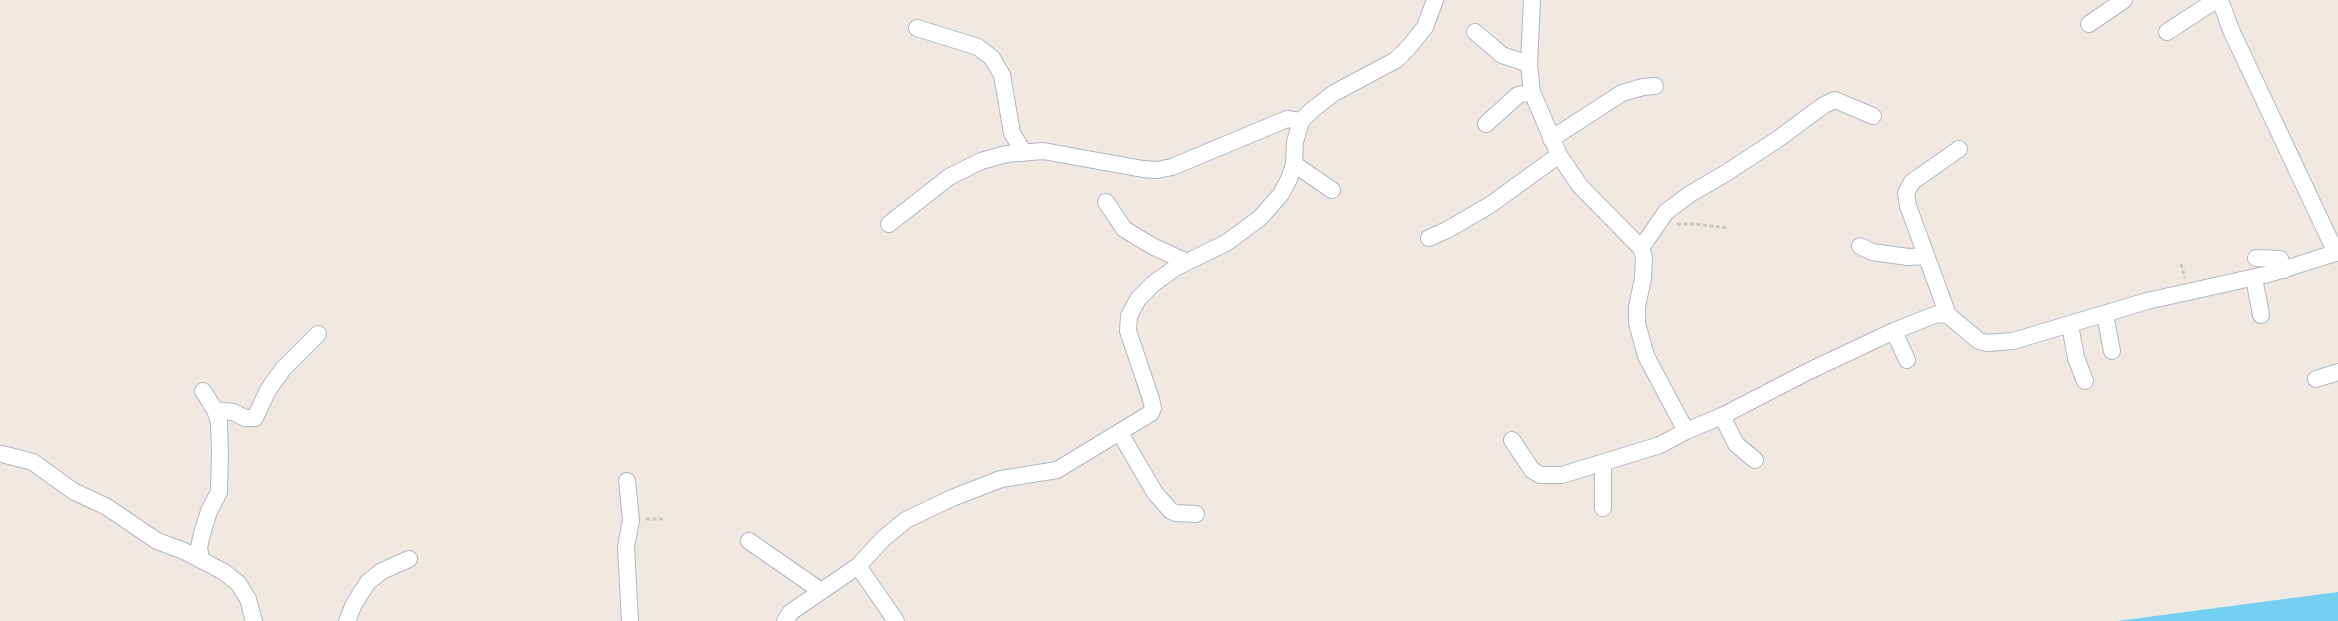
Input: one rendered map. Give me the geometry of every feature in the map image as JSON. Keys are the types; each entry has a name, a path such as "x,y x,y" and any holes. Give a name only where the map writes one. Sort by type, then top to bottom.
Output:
{"street":[{"path":"785,621 791,612 858,566 884,538 906,520 952,498 1000,479 1057,470 1143,420 1151,413 1153,408 1128,331 1129,316 1138,299 1153,284 1187,262 1226,242 1260,218 1280,194 1289,179 1294,164 1295,142 1301,121 1334,93 1396,60 1425,27 1435,0"},
{"path":"1532,0 1529,64 1532,92 1559,155 1580,186 1641,248 1644,256 1643,278 1637,307 1639,331 1646,356 1686,431"},
{"path":"2088,24 2124,0"},
{"path":"2167,32 2216,0"},
{"path":"1959,149 1912,182 1906,193 1908,206 1948,315 1979,340 1987,343 2013,341 2147,301 2254,278 2337,253 2231,30 2220,0"},
{"path":"917,28 978,47 992,58 1002,75 1012,133 1024,153"},
{"path":"1475,32 1502,55 1529,64"},
{"path":"1552,139 1622,93 1643,87 1655,86"},
{"path":"1486,124 1518,95 1532,92"},
{"path":"1641,248 1666,212 1824,105 1835,100 1873,116"},
{"path":"889,224 949,177 981,161 1006,154 1043,151 1143,170 1157,170 1172,167 1287,119 1301,121"},
{"path":"1429,238 1447,230 1490,205 1559,155"},
{"path":"1294,164 1332,190"},
{"path":"1106,202 1124,229 1154,247 1187,262"},
{"path":"1860,246 1872,252 1908,257 1926,256"},
{"path":"2256,258 2280,259 2284,270"},
{"path":"2254,278 2261,315"},
{"path":"1512,440 1532,470 1540,475 1562,474 1603,463 1660,445 1894,331 1937,314 1948,315"},
{"path":"2105,314 2112,351"},
{"path":"2070,325 2076,358 2085,381"},
{"path":"1894,331 1906,360"},
{"path":"215,410 233,412 245,418 255,418 268,390 283,369 318,334"},
{"path":"2316,379 2338,372"},
{"path":"201,560 199,547 202,534 209,511 219,492 219,422 215,410 203,390"},
{"path":"1722,416 1736,444 1755,460"},
{"path":"1120,433 1155,492 1171,510 1176,513 1196,514"},
{"path":"2,454 32,462 73,491 107,508 157,541 201,560 238,583 248,598 254,621"},
{"path":"1603,463 1603,508"},
{"path":"627,481 631,520 626,547 630,621"},
{"path":"749,541 821,591"},
{"path":"347,621 354,604 368,582 382,571 409,559"},
{"path":"858,566 896,621"}],"path":[{"path":"1660,220 1675,224 1696,224 1729,228"}],"water":[{"path":"2338,592 2338,621 2117,621"}]}
